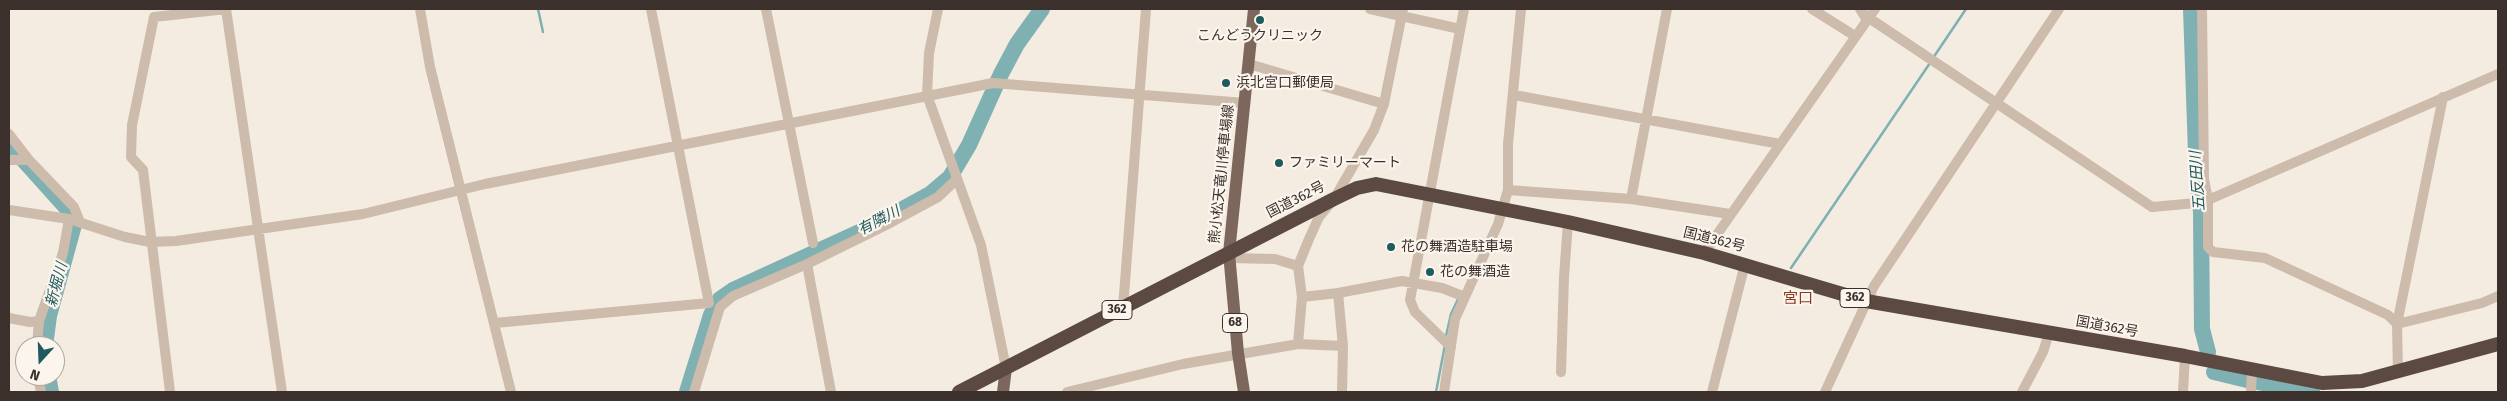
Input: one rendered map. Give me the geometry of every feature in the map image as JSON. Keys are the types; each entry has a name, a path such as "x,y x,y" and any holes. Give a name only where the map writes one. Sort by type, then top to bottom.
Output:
{"highway":[{"name":"国道362号","path":"960,392 1122,308 1230,255 1334,198 1357,188 1376,184 1568,222 1704,253 1866,301 2185,356 2252,371 2322,383 2362,381 2398,373 2498,344"}],"main road":[{"name":"熊小松天竜川停車場線","path":"1230,255 1254,9"},
{"name":"68","path":"1230,255 1238,353 1244,392"},
{"path":"1003,392 1006,368"}],"street":[{"path":"170,392 150,242 143,170 131,157 132,125 154,17 226,9 282,392"},
{"path":"420,9 430,67 511,392"},
{"path":"651,9 678,145 714,304 694,392"},
{"path":"766,9 813,243"},
{"path":"938,9 930,53 927,95 981,245 1006,368"},
{"path":"1122,308 1146,9"},
{"path":"1370,9 1402,13 1460,29"},
{"path":"1451,347 1412,306 1413,282 1428,194 1464,9"},
{"path":"1444,392 1455,319 1504,209 1508,190 1508,144 1521,9"},
{"path":"1631,199 1667,9"},
{"path":"1812,9 1855,36"},
{"path":"1860,9 1868,19 1928,56 2152,207 2196,203 2207,200 2498,74"},
{"path":"1704,253 1875,9"},
{"path":"1825,392 1866,301 2059,9"},
{"path":"2202,9 2204,179 2207,200 2208,247 2214,252 2265,258 2388,315 2397,324"},
{"path":"1298,344 1302,297 1298,266 1318,217 1334,198 1374,130 1384,104 1402,13"},
{"path":"1249,64 1384,104"},
{"path":"9,210 74,221 125,237 150,242 176,241 363,214 461,190 678,145 927,95 996,84 1245,103"},
{"path":"1514,95 1780,144"},
{"path":"2398,373 2397,324 2443,97"},
{"path":"9,134 29,160 74,207 74,221 39,321 38,336"},
{"path":"12,160 29,160"},
{"path":"495,323 714,304 807,264 938,197 957,179"},
{"path":"1508,190 1631,199 1730,214"},
{"path":"1561,372 1568,222"},
{"path":"1230,255 1275,259 1298,266"},
{"path":"807,264 831,392"},
{"path":"1712,392 1744,264"},
{"path":"1302,297 1338,293 1402,281 1442,288 1465,297"},
{"path":"1338,293 1343,346 1342,392"},
{"path":"2397,324 2482,303 2498,296"},
{"path":"9,318 30,322 39,321"},
{"path":"2022,392 2043,352 2049,333"},
{"path":"1067,392 1238,353 1298,344 1343,346"},
{"path":"2183,392 2185,356"},
{"path":"2250,392 2252,371"}],"waterway":[{"path":"538,9 543,32"},
{"name":"有隣川","path":"687,392 711,315 720,299 733,290 868,228 930,194 950,177 969,145 1001,74 1017,44 1042,9"},
{"path":"1933,58 1966,9"},
{"name":"五反田川","path":"2191,9 2197,182 2201,212 2202,329 2208,352"},
{"path":"1791,268 1930,63"},
{"name":"新堀川","path":"9,144 71,213"},
{"name":"新堀川","path":"46,336 49,316 74,225"},
{"path":"1446,336 1451,314 1459,297"},
{"path":"1436,392 1445,345"},
{"name":"五反田川","path":"2214,372 2247,380"},
{"name":"五反田川","path":"2257,382 2312,392"},
{"name":"新堀川","path":"50,386 51,392"}],"place":[{"name":"こんどうクリニック","path":"1260,20"},
{"name":"浜北宮口郵便局","path":"1226,83"},
{"name":"ファミリーマート","path":"1279,163"},
{"name":"花の舞酒造駐車場","path":"1391,247"},
{"name":"花の舞酒造","path":"1430,272"}],"district":[{"name":"宮口","path":"1798,299"}]}
